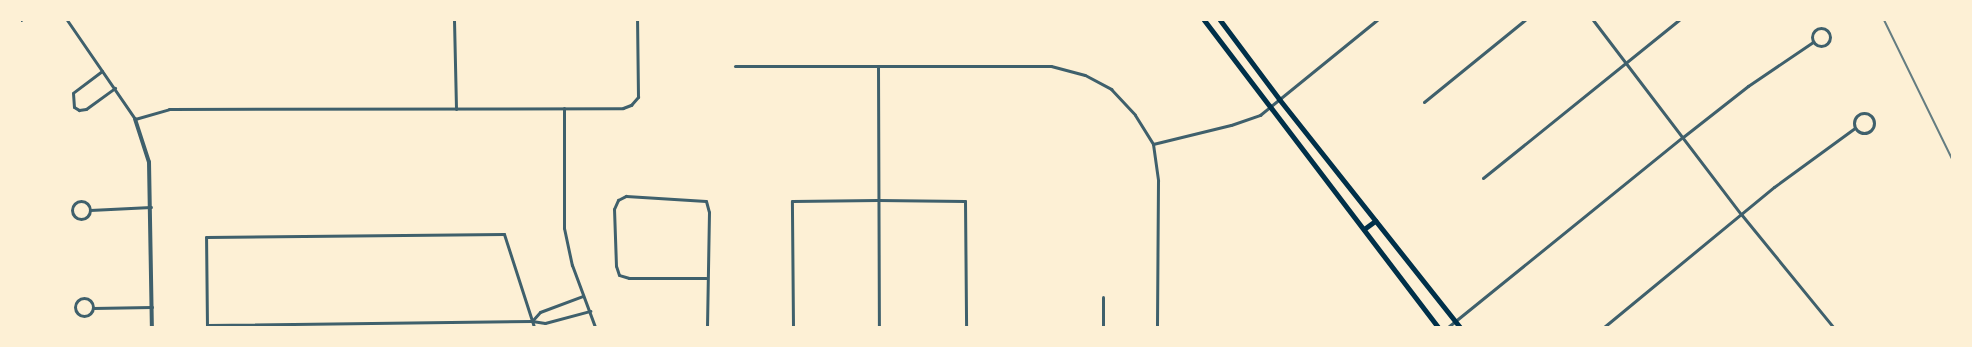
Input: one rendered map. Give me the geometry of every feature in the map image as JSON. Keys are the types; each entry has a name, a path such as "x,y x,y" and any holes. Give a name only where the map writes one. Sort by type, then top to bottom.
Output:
{"main road":[{"path":"1204,20 1438,327"},
{"path":"1220,20 1279,99 1460,327"},
{"path":"1364,229 1375,221"}],"street":[{"path":"67,20 136,119 149,162 152,327"},
{"path":"454,20 456,109"},
{"path":"136,119 169,109 622,108 638,97 637,20"},
{"path":"1154,144 1231,125 1260,115 1377,20"},
{"path":"1424,102 1525,20"},
{"path":"1593,20 1741,214 1833,327"},
{"path":"1483,178 1625,61 1679,20"},
{"path":"1823,28 1829,32 1830,39 1826,45 1819,46 1813,42 1812,35 1816,29 1823,28"},
{"path":"1448,327 1748,86 1813,42"},
{"path":"736,66 1051,66 1085,75 1111,88 1135,115 1154,144 1158,181 1157,327"},
{"path":"878,66 879,327"},
{"path":"102,71 73,93 74,107 79,110 86,109 115,88"},
{"path":"564,108 564,228 572,265 595,327"},
{"path":"1866,112 1872,117 1874,125 1869,132 1861,133 1855,128 1853,120 1858,114 1866,112"},
{"path":"1604,327 1741,214 1818,154 1855,128"},
{"path":"706,278 629,278 619,275 616,266 614,209 618,201 626,196 699,199 706,201 709,212 706,278 707,327"},
{"path":"793,327 792,202 878,200 965,201 966,327"},
{"path":"79,201 84,202 90,210 84,218 79,219 72,213 72,207 79,201"},
{"path":"90,210 151,207"},
{"path":"534,327 532,321 504,234 206,237 207,326 532,321 545,323 590,311"},
{"path":"532,321 540,312 583,296"},
{"path":"1103,297 1103,327"},
{"path":"81,298 89,300 93,308 92,312 85,317 80,316 74,309 77,301 81,298"},
{"path":"93,308 152,307"}],"railway":[{"path":"1884,20 1952,159"}]}
